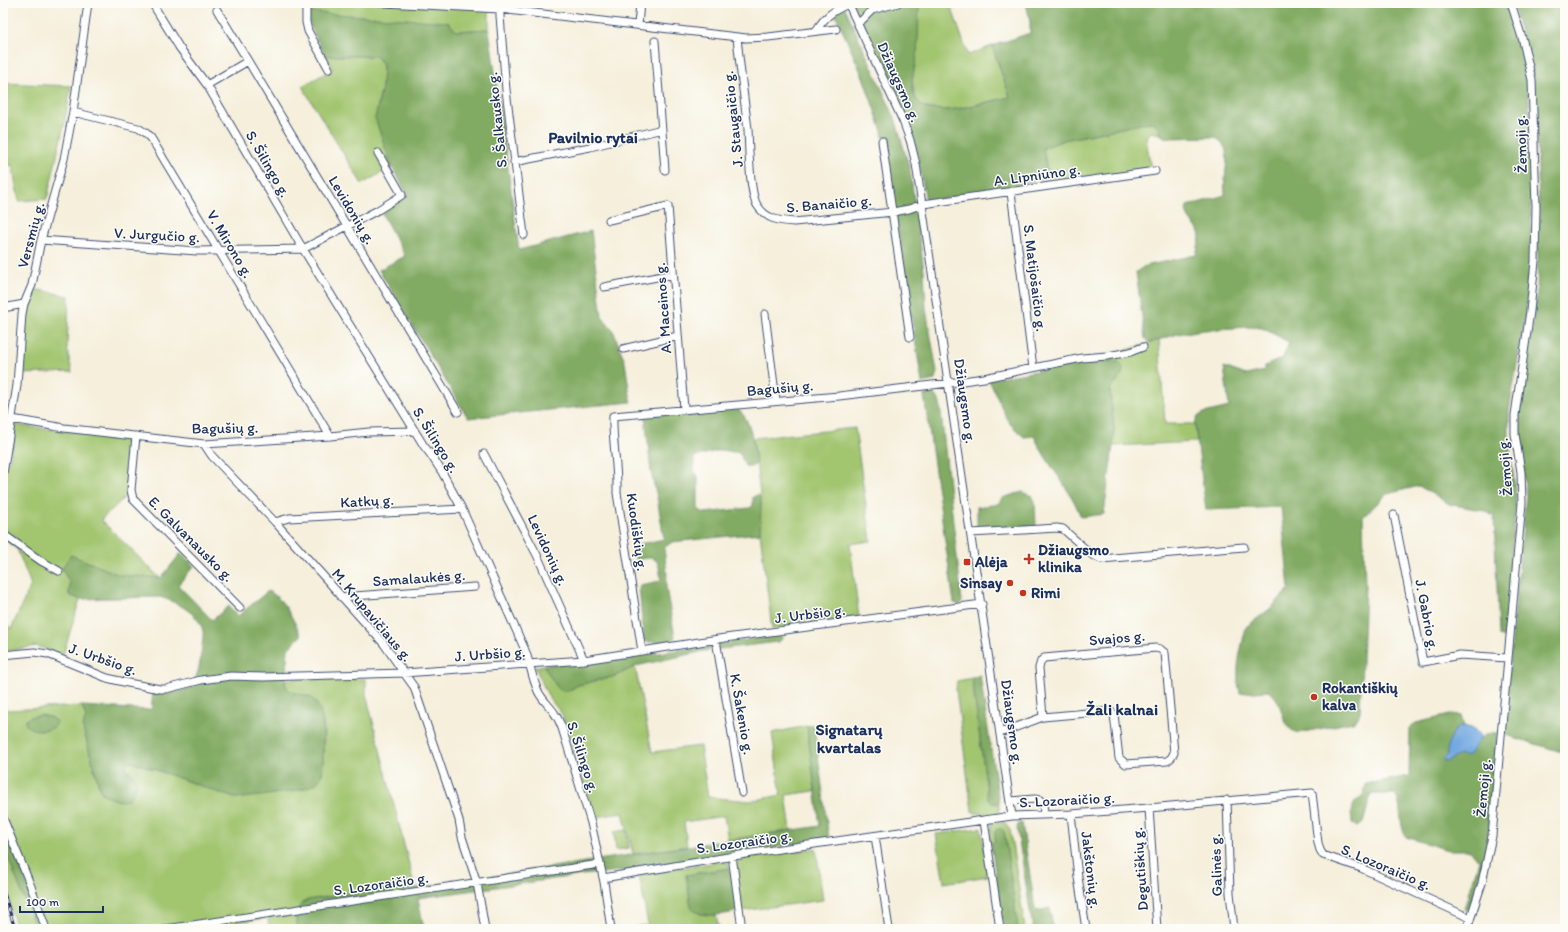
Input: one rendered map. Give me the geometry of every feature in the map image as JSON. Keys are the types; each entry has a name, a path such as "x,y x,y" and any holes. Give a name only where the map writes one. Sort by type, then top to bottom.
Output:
{"street":[{"name":"Versmių g.","path":"3,474 12,419 24,304 32,286 42,240 64,159 88,3"},
{"name":"S. Šilingo g.","path":"152,3 179,47 207,85 303,249 415,431 442,472 462,509 530,664 531,672 538,691 556,715 562,728 590,823 600,864 611,929"},
{"path":"306,3 306,22 308,31 329,69"},
{"path":"385,3 500,6 737,37 768,37 836,28"},
{"path":"638,25 640,3"},
{"path":"816,31 833,10 848,3"},
{"name":"Džiaugsmo g.","path":"848,3 903,121 910,140 916,164 982,604 1012,816"},
{"path":"857,23 872,10 898,3"},
{"name":"Žemoji g.","path":"1467,929 1482,883 1492,836 1522,503 1521,472 1515,434 1515,415 1530,311 1535,261 1536,207 1532,80 1523,41 1511,3"},
{"name":"S. Šalkausko g.","path":"500,6 506,90 524,235"},
{"name":"Levidonių g.","path":"217,10 458,412"},
{"name":"J. Staugaičio g.","path":"737,37 748,130 753,198"},
{"path":"655,41 665,170"},
{"path":"207,85 248,61"},
{"name":"V. Mirono g.","path":"72,112 138,128 146,133 156,145 330,436"},
{"path":"514,162 590,147 662,129"},
{"path":"882,141 893,212"},
{"name":"V. Jurgučio g.","path":"42,240 197,251 303,249 378,210 402,195 378,154"},
{"name":"A. Lipniūno g.","path":"923,204 1155,171"},
{"name":"S. Matijošaičio g.","path":"1011,192 1033,368"},
{"name":"S. Banaičio g.","path":"753,198 761,210 770,217 778,221 794,222 893,212 909,209 923,204"},
{"name":"A. Maceinos g.","path":"609,220 668,206 684,409"},
{"name":"S. Banaičio g.","path":"893,212 910,338"},
{"path":"604,287 673,274"},
{"path":"3,308 24,304"},
{"path":"765,314 776,401"},
{"path":"623,349 678,336"},
{"name":"Bagušių g.","path":"613,416 949,383 984,378 1082,358 1130,352 1143,347"},
{"name":"Kuodiškių g.","path":"613,416 618,474 617,493 642,651"},
{"name":"Bagušių g.","path":"12,419 64,428 204,444 369,432 415,431"},
{"name":"E. Galvanausko g.","path":"136,436 131,490 133,499 240,608"},
{"name":"M. Krupavičiaus g.","path":"204,444 212,456 275,522 384,644 414,687 457,814 462,837 477,883 484,929"},
{"name":"Levidonių g.","path":"484,454 534,548 584,660"},
{"name":"Katkų g.","path":"275,522 289,518 462,509"},
{"name":"J. Gabrio g.","path":"1394,515 1424,662 1460,655 1507,658"},
{"path":"971,533 1063,529 1091,554 1101,559 1244,547"},
{"path":"3,534 41,561 59,571"},
{"name":"Samalaukės g.","path":"341,597 475,587"},
{"name":"J. Urbšio g.","path":"3,655 34,652 48,654 107,678 166,689 201,680 231,676 263,677 404,673 584,660 716,640 982,604"},
{"name":"K. Šakenio g.","path":"716,640 742,793"},
{"name":"Svajos g.","path":"1000,733 1043,717 1110,711 1114,714 1119,758 1123,763 1167,761 1174,753 1165,653 1156,648 1044,658 1041,661 1039,668 1043,717"},
{"name":"S. Lozoraičio g.","path":"603,878 732,856 1012,816 1071,814 1312,793 1318,842 1323,855 1361,868 1470,918"},
{"path":"1010,801 1040,800 1043,804 1044,814"},
{"name":"Galinės g.","path":"1227,800 1230,894 1234,929"},
{"name":"Degutiškių g.","path":"1149,808 1157,929"},
{"name":"Jakštonių g.","path":"1071,814 1077,871 1086,929"},
{"path":"3,818 30,884 46,929"},
{"path":"984,821 1000,929"},
{"path":"875,836 889,929"},
{"path":"732,856 742,929"},
{"name":"S. Lozoraičio g.","path":"166,929 600,864"}],"green space":[{"path":"307,3 489,3 489,29 456,31 307,12"},
{"path":"834,3 843,3 895,118 910,170 924,271 926,309 937,372 935,380 922,383 882,131 863,77 836,16 837,11"},
{"path":"852,3 919,3 918,46 912,84 914,96 918,102 926,108 950,110 1010,97 992,46 1030,33 1030,21 1026,3 1507,3 1519,43 1528,83 1530,122 1531,252 1527,307 1509,411 1509,442 1516,495 1506,639 1499,636 1494,517 1486,511 1449,504 1419,486 1387,494 1363,517 1365,586 1360,712 1358,718 1353,722 1299,733 1293,731 1288,726 1277,701 1268,691 1240,693 1238,684 1238,668 1246,627 1271,608 1289,589 1281,507 1206,510 1195,424 1197,417 1204,413 1229,407 1224,367 1246,375 1264,371 1265,366 1283,358 1289,342 1262,328 1248,327 1204,330 1178,334 1148,342 1145,339 1136,272 1145,266 1196,255 1200,236 1197,228 1187,214 1187,206 1225,195 1227,161 1226,150 1220,141 1214,137 1166,138 1160,134 1159,128 1155,123 1150,122 1064,140 1043,148 1047,170 1044,174 1018,188 926,201 918,156 912,134"},
{"path":"919,3 950,3 968,55 992,46 1010,97 951,110 931,109 922,106 915,97 912,80 917,54"},
{"path":"1513,3 1565,3 1565,753 1506,735 1503,732 1526,495 1518,423 1537,294 1539,211 1536,94"},
{"path":"307,12 448,22 456,31 489,29 519,250 591,231 602,316 613,330 625,362 631,402 468,418 379,270 405,256 381,212 408,196 392,167 375,118 382,88 383,64 376,56 325,56 311,27"},
{"path":"325,56 376,56 383,64 382,88 378,104 381,135 392,167 362,184 302,86 333,69"},
{"path":"3,83 71,86 65,121 47,199 19,201 12,165 3,166"},
{"path":"1150,122 1155,123 1159,128 1160,134 1151,132 1146,137 1151,171 1018,188 1044,174 1047,170 1043,148 1064,140"},
{"path":"34,289 69,296 67,349 72,372 21,374 26,306"},
{"path":"1159,340 1165,424 1195,424 1197,442 1113,446 1114,429 1110,390 1112,385 1117,382 1119,362 1094,360"},
{"path":"1094,360 1119,362 1123,370 1120,377 1110,390 1114,429 1104,514 1081,517 1071,496 1045,457 1034,436 1024,437 1009,423 989,380"},
{"path":"932,394 938,398 940,404 962,602 960,605 954,603 924,395"},
{"path":"735,408 741,412 749,425 756,464 751,467 745,466 740,453 721,450 694,457 694,471 698,476 698,509 704,513 749,508 753,506 753,497 757,495 760,497 761,503 760,533 672,542 664,548 667,574 666,588 675,637 671,642 647,642 644,640 639,588 640,585 660,581 661,579 656,560 649,558 636,560 633,550 635,545 664,539 651,472 645,416"},
{"path":"15,425 132,439 127,495 101,520 161,579 120,575 106,570 62,569 70,583 69,595 80,599 63,655 36,646 3,652 3,620 11,629 31,585 17,549 3,538 3,463 10,460"},
{"path":"855,428 871,541 850,544 859,618 772,629 759,524 761,503 753,438"},
{"path":"1022,492 1032,496 1035,502 1036,526 977,527 977,507 998,504 1002,498"},
{"path":"181,553 194,566 178,585 212,620 229,606 238,616 268,591 274,594 284,604 292,617 301,636 288,649 285,684 291,691 308,696 315,701 320,710 323,726 322,773 318,781 311,786 281,793 234,798 129,761 125,765 126,768 138,784 131,797 125,801 116,800 102,793 100,790 83,728 86,717 82,706 151,710 153,692 174,692 190,688 199,668 203,631 197,619 186,609 160,597 80,599 69,595 70,583 62,568 71,555 120,575 161,578"},
{"path":"780,635 782,639 778,642 704,651 636,666 616,676 578,685 568,691 559,690 544,665 632,657"},
{"path":"544,665 568,691 578,685 616,676 635,666 652,752 700,746 708,797 750,801 781,795 772,733 807,726 815,791 786,795 791,830 728,840 724,816 684,822 687,846 633,854 623,813 595,817 562,714 549,698 535,667"},
{"path":"980,675 999,803 992,803 988,799 972,678"},
{"path":"972,678 988,799 992,803 999,803 999,813 997,815 986,817 984,814 975,813 972,811 956,690 957,681"},
{"path":"285,679 366,679 366,694 415,888 405,885 308,900 295,913 298,929 269,929 268,918 191,929 43,929 3,826 3,694 6,710 82,706 86,717 83,728 100,790 103,794 120,801 136,778 126,768 125,765 129,761 234,798 322,775 323,722 311,697 286,689"},
{"path":"1454,714 1461,716 1464,726 1457,727 1455,730 1451,737 1447,755 1460,755 1472,751 1478,740 1485,735 1498,733 1488,837 1482,867 1470,908 1467,910 1464,909 1479,861 1472,852 1467,850 1448,850 1406,837 1402,826 1399,803 1394,794 1371,795 1363,823 1357,827 1352,823 1351,811 1355,802 1363,795 1366,784 1409,776 1410,727 1416,723"},
{"path":"41,715 50,717 56,721 56,725 53,728 38,730 26,725 25,721 30,717"},
{"path":"814,725 829,839 638,869 582,875 418,898 424,929 298,929 295,913 302,903 308,900 405,885 415,888 820,826 807,726"},
{"path":"1004,822 1010,830 1025,929 1018,929 1004,831 995,832 995,841 991,844 989,834 991,832 991,824"},
{"path":"1022,823 1035,909 1037,911 1050,908 1053,929 1033,929 1017,828 1018,824"},
{"path":"3,826 43,929 36,929 3,844"},
{"path":"981,828 988,876 944,883 936,834"},
{"path":"997,829 1002,829 1004,831 1018,929 1004,929 991,844 995,841 995,832"},
{"path":"626,830 629,848 616,850 614,832"},
{"path":"3,844 36,929 17,929 3,885"},
{"path":"816,848 823,900 742,911 735,866 740,858"},
{"path":"724,861 727,862 730,868 686,875 700,914 716,915 719,929 620,929 648,925 639,874"},
{"path":"730,868 737,912 706,915 695,911 691,907 686,875"}],"water":[{"path":"1464,726 1474,729 1481,737 1469,755 1460,755 1446,762 1442,760 1447,755 1448,743 1457,727"}],"railway":[{"path":"3,890 15,929"}],"place":[{"name":"Džiaugsmo klinika","path":"1029,559"},
{"name":"Alėja","path":"967,562"},
{"name":"Sinsay","path":"1010,583"},
{"name":"Rimi","path":"1023,593"},
{"name":"Rokantiškių kalva","path":"1314,697"}],"district":[{"name":"Pavilnio rytai","path":"593,137"},
{"name":"Žali kalnai","path":"1122,709"},
{"name":"Signatarų kvartalas","path":"849,738"}]}
